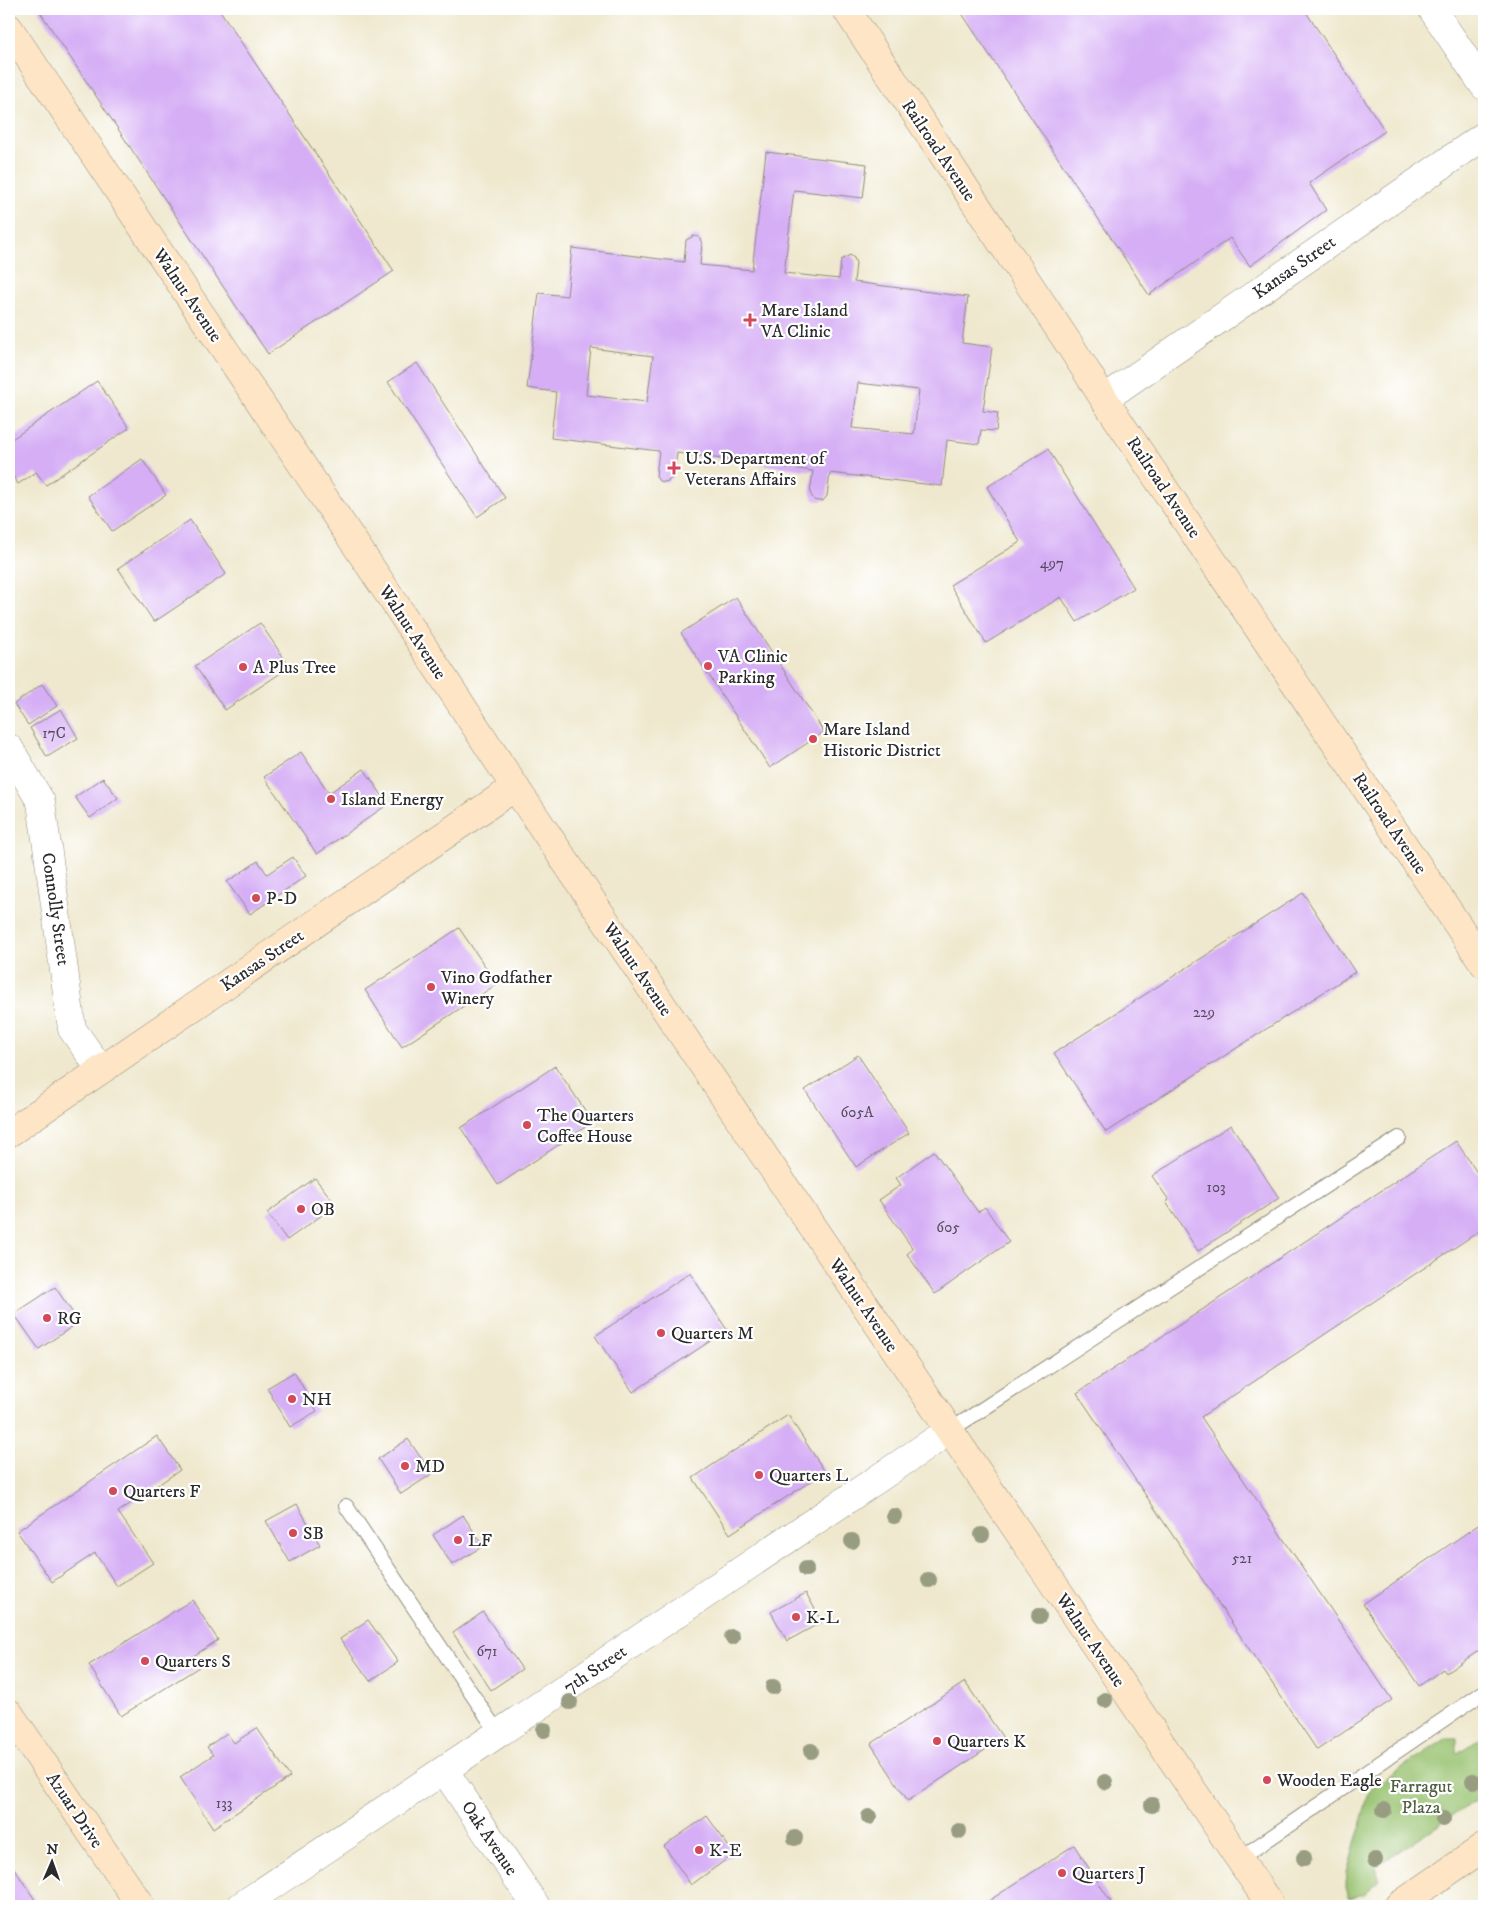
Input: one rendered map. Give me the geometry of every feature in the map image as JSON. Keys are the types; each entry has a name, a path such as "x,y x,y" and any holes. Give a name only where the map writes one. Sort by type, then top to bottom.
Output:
{"street":[{"name":"Railroad Avenue","path":"846,9 1071,346 1104,399 1484,964"},
{"path":"1432,9 1484,86"},
{"name":"Walnut Avenue","path":"9,28 949,1431 1272,1906"},
{"name":"Kansas Street","path":"1104,399 1484,136"},
{"name":"Connolly Street","path":"9,748 41,802 72,1029 101,1070"},
{"name":"Kansas Street","path":"9,1133 516,787"},
{"name":"7th Street","path":"241,1906 949,1431"},
{"name":"Azuar Drive","path":"9,1713 140,1906"},
{"name":"Oak Avenue","path":"444,1770 536,1906"},
{"path":"1398,1906 1484,1847"}],"lane":[{"path":"949,1431 1399,1138"},
{"path":"346,1506 498,1734"},
{"path":"1239,1859 1484,1692"}],"green space":[{"name":"Farragut Plaza","path":"1484,1736 1484,1795 1375,1867 1380,1880 1364,1894 1349,1898 1346,1887 1347,1873 1370,1789 1447,1738 1457,1738 1457,1754"}],"building":[{"path":"38,9 219,9 394,271 268,354"},
{"path":"959,9 1304,9 1385,131 1309,183 1326,210 1250,266 1230,238 1149,295"},
{"name":"Mare Island VA Clinic","path":"766,152 867,164 863,198 794,190 784,273 839,279 841,260 850,255 856,263 854,282 968,297 962,343 992,347 983,411 998,413 996,431 981,430 979,444 947,440 942,486 830,473 827,496 823,501 814,500 810,493 813,471 677,453 674,476 664,482 659,481 656,476 659,451 551,438 556,392 527,388 539,293 567,296 572,248 684,262 686,240 694,236 699,237 702,243 700,265 752,270","holes":["591,348 653,356 647,402 586,395","858,383 919,390 914,434 852,428"]},
{"path":"417,363 505,498 477,517 388,382"},
{"path":"97,381 129,428 46,485 36,472 18,484 9,470 9,441"},
{"path":"1048,449 1134,588 1077,622 1061,597 986,643 950,585 1020,542 987,487"},
{"path":"142,459 166,495 112,531 88,496"},
{"path":"190,520 226,574 154,622 118,568"},
{"path":"736,597 824,732 770,768 681,633"},
{"name":"A Plus Tree","path":"260,623 290,667 225,710 195,666"},
{"path":"42,684 57,706 28,725 14,704"},
{"path":"61,709 78,738 47,757 30,728"},
{"name":"Island Energy","path":"301,752 329,793 364,769 388,804 317,854 264,777"},
{"path":"103,778 118,798 90,818 75,797"},
{"name":"P-D","path":"293,857 306,876 250,914 227,882 258,861 267,874"},
{"path":"1303,893 1355,972 1106,1132 1054,1053"},
{"name":"Vino Godfather Winery","path":"459,928 497,984 402,1047 365,990"},
{"path":"858,1055 909,1133 856,1167 805,1090"},
{"name":"The Quarters Coffee House","path":"555,1066 593,1122 498,1185 461,1128"},
{"path":"1231,1125 1279,1198 1198,1251 1166,1202 1169,1200 1152,1176"},
{"path":"1456,1141 1484,1183 1484,1228 1201,1417 1392,1700 1317,1750 1077,1393"},
{"path":"934,1151 978,1212 985,1207 1009,1242 935,1294 907,1254 913,1249 879,1200 901,1185 896,1178"},
{"name":"OB","path":"315,1178 336,1205 287,1240 267,1213"},
{"name":"Quarters M","path":"690,1273 727,1330 633,1392 595,1336"},
{"name":"RG","path":"55,1287 79,1322 39,1349 14,1314"},
{"name":"NH","path":"294,1372 317,1411 290,1427 267,1388"},
{"name":"Quarters L","path":"788,1415 825,1472 730,1534 693,1478"},
{"name":"Quarters F","path":"157,1436 180,1470 118,1512 153,1563 117,1586 95,1553 52,1582 17,1531"},
{"name":"MD","path":"408,1439 432,1474 401,1494 378,1459"},
{"name":"SB","path":"297,1504 320,1545 290,1562 266,1521"},
{"name":"LF","path":"463,1515 483,1546 452,1565 433,1535"},
{"path":"1484,1521 1484,1647 1446,1673 1443,1669 1419,1686 1363,1604"},
{"name":"K-L","path":"806,1593 822,1622 787,1641 771,1612"},
{"name":"Quarters S","path":"192,1600 218,1640 192,1657 199,1667 121,1716 89,1665"},
{"path":"483,1612 522,1669 491,1690 453,1633"},
{"path":"368,1620 398,1662 370,1681 340,1639"},
{"name":"Quarters K","path":"965,1682 1003,1738 908,1801 871,1744"},
{"path":"257,1728 290,1777 213,1828 180,1777 213,1755 207,1747 227,1733 234,1743"},
{"name":"K-E","path":"707,1816 734,1854 691,1885 664,1846"},
{"name":"Quarters J","path":"1074,1845 1111,1902 1104,1906 981,1906"},
{"path":"14,1868 39,1906 9,1906 9,1871"}],"place":[{"name":"Mare Island VA Clinic","path":"750,320"},
{"name":"U.S. Department of Veterans Affairs","path":"674,468"},
{"name":"VA Clinic Parking","path":"708,666"},
{"name":"A Plus Tree","path":"243,667"},
{"name":"Mare Island Historic District","path":"813,739"},
{"name":"Island Energy","path":"331,799"},
{"name":"P-D","path":"256,898"},
{"name":"Vino Godfather Winery","path":"431,987"},
{"name":"The Quarters Coffee House","path":"527,1125"},
{"name":"OB","path":"301,1209"},
{"name":"RG","path":"47,1318"},
{"name":"Quarters M","path":"661,1333"},
{"name":"NH","path":"292,1399"},
{"name":"MD","path":"405,1466"},
{"name":"Quarters L","path":"759,1475"},
{"name":"Quarters F","path":"113,1491"},
{"name":"SB","path":"293,1533"},
{"name":"LF","path":"458,1540"},
{"name":"K-L","path":"796,1617"},
{"name":"Quarters S","path":"145,1661"},
{"name":"Quarters K","path":"937,1741"},
{"name":"Wooden Eagle","path":"1267,1780"},
{"name":"K-E","path":"699,1850"},
{"name":"Quarters J","path":"1062,1873"}]}
